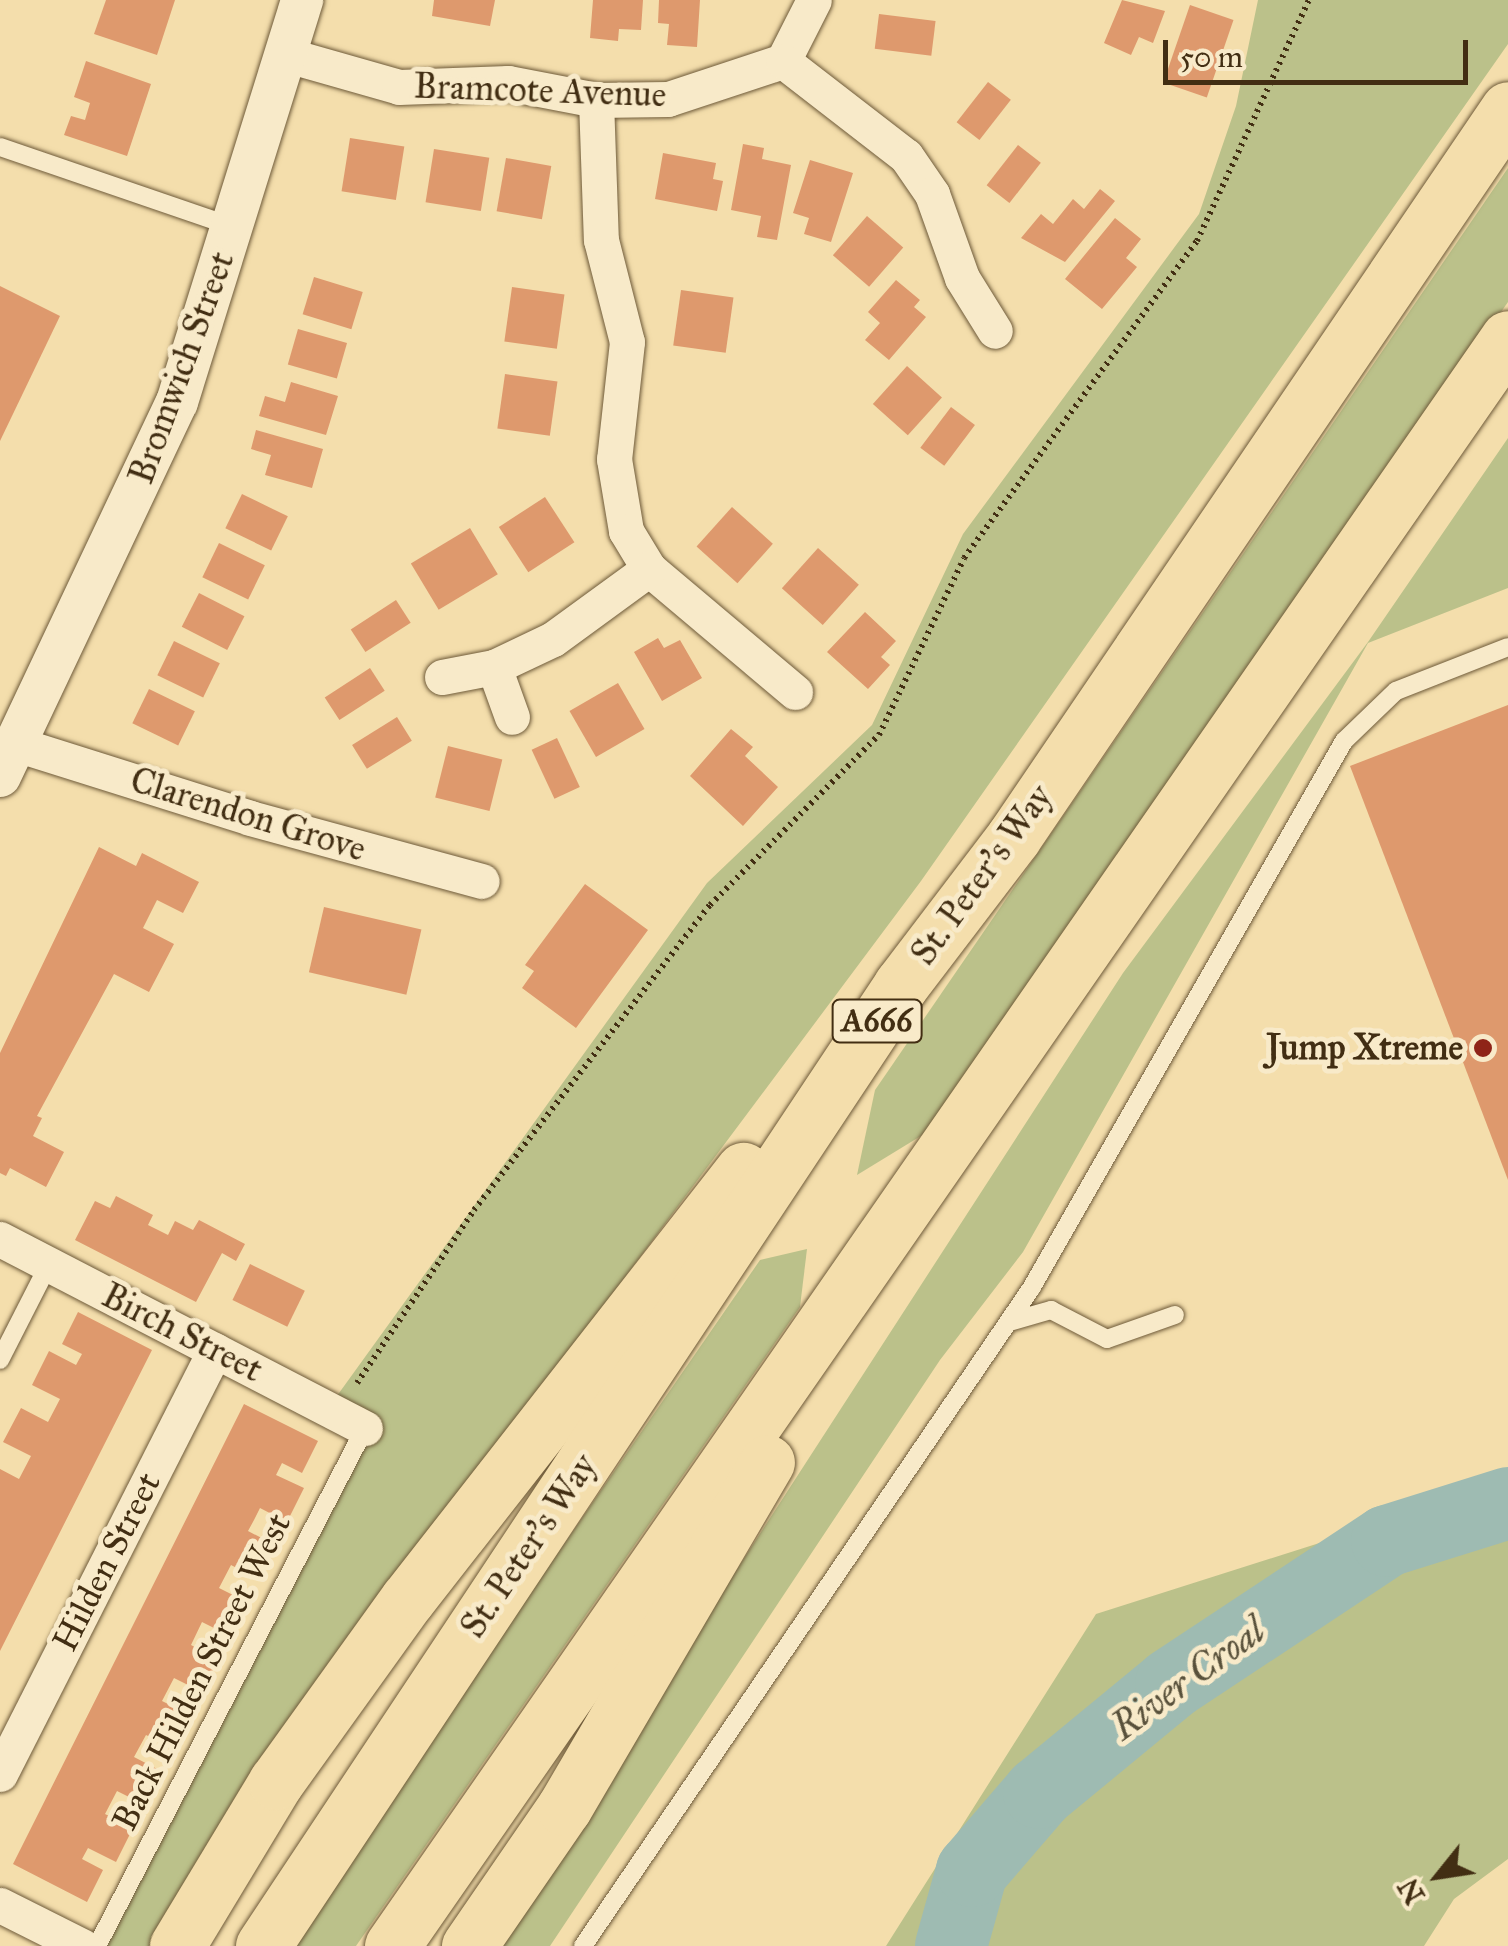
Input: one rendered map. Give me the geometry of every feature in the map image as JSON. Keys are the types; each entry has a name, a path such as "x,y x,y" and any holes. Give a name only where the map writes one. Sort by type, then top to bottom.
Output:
{"highway":[{"name":"St. Peter's Way","path":"263,1946 901,985 1013,838 1508,109"},
{"path":"392,1946 1508,338"},
{"name":"A666","path":"177,1946 276,1782 407,1600 682,1241 901,985"},
{"path":"469,1946 564,1808 812,1384 848,1287"}],"street":[{"name":"Bromwich Street","path":"8,760 162,438 302,0"},
{"path":"814,0 783,61 906,156 932,194 970,294 995,331"},
{"name":"Bramcote Avenue","path":"287,55 399,87 508,83 596,100 668,99 783,61"},
{"path":"596,100 600,240 627,342 616,494 626,531 649,569 795,692"},
{"path":"442,677 494,667 553,639 649,569"},
{"path":"494,667 512,717"},
{"name":"Clarendon Grove","path":"8,760 250,818 482,882"},
{"name":"Birch Street","path":"0,1239 351,1420"},
{"name":"Hilden Street","path":"0,1774 215,1350"},
{"path":"0,1905 82,1946"}],"lane":[{"path":"0,147 232,226"},
{"path":"583,1946 1004,1325 1344,741 1396,691 1508,647"},
{"path":"0,1360 48,1264"},
{"path":"1004,1325 1051,1310 1107,1340 1175,1315"},
{"name":"Back Hilden Street West","path":"97,1946 351,1420"}],"path":[{"path":"351,1420 474,1210 710,905 879,735 964,558 1197,241 1309,0"}],"green space":[{"path":"1258,0 1508,0 1508,44 921,881 260,1766 157,1946 105,1946 376,1425 334,1400 707,883 872,725 963,534 1199,214 1236,106"},
{"path":"1508,168 1508,302 929,1131 857,1175 875,1090"},
{"path":"1508,438 1508,588 1368,643 1023,1252 940,1360 550,1946 493,1946 1123,973 1368,642"},
{"path":"807,1249 800,1307 356,1946 294,1946 377,1815 760,1260"},
{"path":"1508,1483 1508,1859 1454,1899 1424,1946 886,1946 1096,1614"}],"building":[{"path":"106,0 175,0 157,55 94,34"},
{"path":"434,0 495,0 490,26 432,16"},
{"path":"593,0 643,0 641,30 619,29 618,41 590,38"},
{"path":"659,0 700,0 697,47 667,45 669,24 658,23"},
{"path":"1122,0 1165,11 1153,43 1139,37 1131,55 1104,43"},
{"path":"1190,5 1233,20 1207,98 1163,83"},
{"path":"879,14 936,21 931,56 875,49"},
{"path":"86,61 151,84 127,156 64,135 71,116 85,120 90,103 74,97"},
{"path":"988,82 1011,100 979,140 957,122"},
{"path":"350,138 404,147 396,200 342,191"},
{"path":"743,144 764,148 762,159 791,165 777,240 757,237 761,216 731,210"},
{"path":"1018,145 1041,163 1009,203 987,185"},
{"path":"434,149 489,158 481,211 426,202"},
{"path":"663,153 716,163 713,179 723,181 717,211 655,199"},
{"path":"506,158 551,166 542,219 497,211"},
{"path":"810,160 853,173 831,242 804,234 809,218 793,213"},
{"path":"1100,189 1115,201 1065,262 1021,238 1041,214 1053,224 1073,199 1084,209"},
{"path":"867,216 903,247 869,287 833,255"},
{"path":"1115,218 1141,239 1126,258 1137,267 1102,309 1065,279"},
{"path":"314,277 363,292 351,329 303,314"},
{"path":"896,280 920,300 914,307 926,317 889,360 865,340 880,323 868,312"},
{"path":"0,286 60,316 0,441"},
{"path":"512,287 564,294 557,349 504,341"},
{"path":"681,290 733,297 726,353 673,345"},
{"path":"298,329 347,343 337,379 288,365"},
{"path":"907,366 942,397 908,435 873,404"},
{"path":"505,374 557,381 550,436 497,428"},
{"path":"291,382 338,396 326,435 259,416 265,396 285,402"},
{"path":"951,407 975,425 944,466 920,448"},
{"path":"256,430 323,449 312,488 265,475 271,455 251,449"},
{"path":"242,494 288,516 271,551 225,528"},
{"path":"545,497 574,542 528,572 499,527"},
{"path":"732,507 773,544 737,583 697,546"},
{"path":"470,528 498,574 439,610 411,564"},
{"path":"219,543 265,565 248,600 202,577"},
{"path":"818,548 859,585 823,625 782,588"},
{"path":"199,593 244,616 227,650 182,627"},
{"path":"396,600 411,623 365,652 351,629"},
{"path":"865,612 896,641 881,657 890,665 868,689 827,652"},
{"path":"658,638 664,648 680,640 702,678 662,701 634,652"},
{"path":"174,641 220,663 203,698 157,675"},
{"path":"370,668 385,691 339,720 325,697"},
{"path":"618,683 644,729 596,757 570,711"},
{"path":"149,689 195,711 178,746 132,723"},
{"path":"1508,705 1508,1180 1350,766"},
{"path":"397,717 412,741 367,769 352,745"},
{"path":"731,729 753,747 745,756 778,787 743,826 690,776"},
{"path":"557,738 580,787 554,799 532,750"},
{"path":"448,746 502,760 490,811 435,797"},
{"path":"99,847 136,866 142,853 199,882 183,913 157,900 143,928 174,944 149,992 114,974 37,1116 42,1118 33,1136 64,1152 46,1187 10,1168 6,1176 0,1173 0,1053"},
{"path":"585,884 648,930 576,1028 522,988 534,971 525,965"},
{"path":"324,907 421,929 406,995 309,972"},
{"path":"116,1196 153,1215 148,1225 168,1235 175,1221 193,1230 199,1220 245,1244 236,1261 222,1253 196,1302 75,1240 95,1201 110,1208"},
{"path":"250,1264 305,1291 287,1327 232,1300"},
{"path":"78,1312 152,1350 0,1651 0,1469 19,1479 31,1456 3,1442 21,1408 48,1422 60,1399 32,1385 49,1351 76,1365 82,1354 62,1344"},
{"path":"244,1404 318,1441 302,1473 282,1463 276,1475 304,1488 287,1522 260,1508 248,1531 275,1545 258,1579 231,1565 219,1588 247,1602 230,1636 202,1622 191,1645 218,1659 202,1692 174,1678 162,1701 190,1715 173,1748 146,1735 134,1757 161,1771 145,1805 117,1791 105,1814 133,1828 116,1862 88,1848 82,1859 103,1870 87,1902 13,1864"}],"waterway":[{"name":"River Croal","path":"951,1946 972,1871 1039,1793 1171,1684 1387,1541 1508,1503"}],"place":[{"name":"Jump Xtreme","path":"1483,1048"}]}
